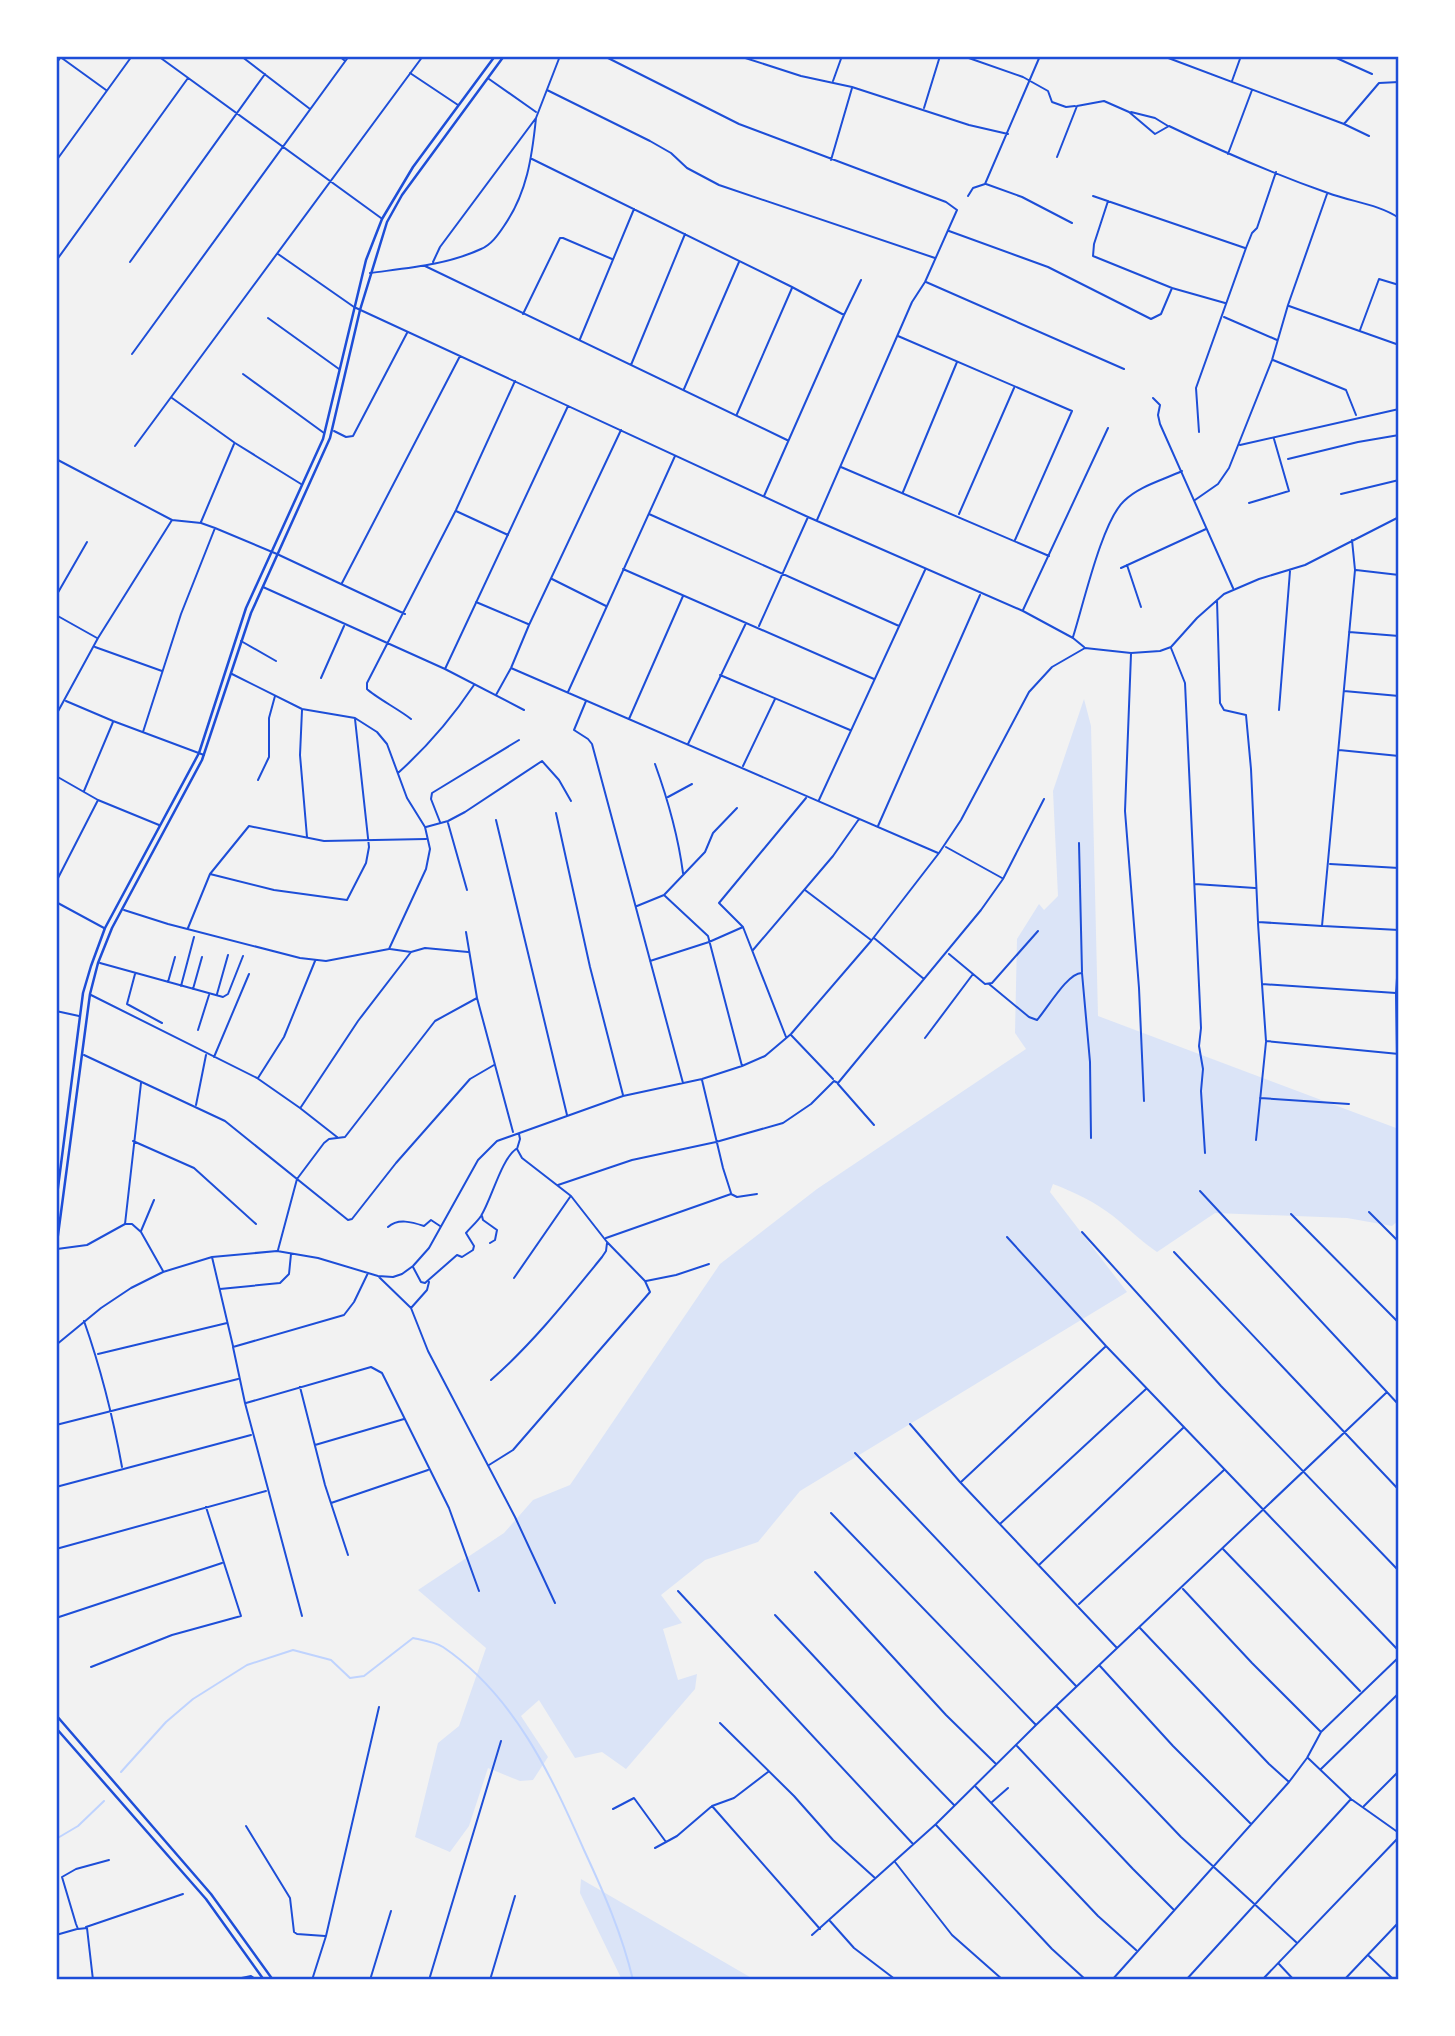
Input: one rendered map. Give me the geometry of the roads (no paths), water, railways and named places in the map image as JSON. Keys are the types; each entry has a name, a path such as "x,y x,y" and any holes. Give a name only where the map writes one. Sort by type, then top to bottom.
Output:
{"main road":[{"path":"56,1203 87,977 105,928 199,753 242,617 324,433 366,260 382,219 413,167 495,56"},
{"path":"56,1249 90,994 98,963 123,909 204,755 241,640 262,586 318,467 332,430 360,310 387,222 402,195 504,56"},
{"path":"56,1715 211,1894 273,1980"},
{"path":"56,1728 206,1899 264,1980"}],"street":[{"path":"56,161 132,56"},
{"path":"158,56 382,219"},
{"path":"241,56 311,109"},
{"path":"339,56 345,61"},
{"path":"132,354 349,56"},
{"path":"135,446 423,56"},
{"path":"432,264 440,247 536,118 560,56"},
{"path":"604,56 739,124 953,206 957,210 937,259 897,335 817,521"},
{"path":"739,56 800,76 852,87 969,125 1008,134"},
{"path":"832,82 842,56"},
{"path":"923,109 940,56"},
{"path":"964,56 1008,71 1048,91 1052,102 1066,107 1104,101 1129,112 1155,134 1169,126"},
{"path":"985,184 1040,56"},
{"path":"1163,56 1344,124 1369,136"},
{"path":"1232,81 1241,56"},
{"path":"1332,56 1372,74"},
{"path":"1344,60 1347,56"},
{"path":"56,64 60,57 107,90"},
{"path":"411,73 459,105"},
{"path":"130,262 265,74"},
{"path":"56,261 188,78"},
{"path":"488,79 538,113"},
{"path":"1344,124 1379,83 1399,82"},
{"path":"830,160 852,87"},
{"path":"1228,154 1252,89"},
{"path":"547,90 650,141 671,153 687,168 719,185 937,259"},
{"path":"1057,157 1077,106"},
{"path":"1129,112 1138,112 1228,154 1327,193 1362,205 1378,206 1399,218"},
{"path":"370,273 432,264 484,248 498,236 519,203 532,159 536,118"},
{"path":"1399,145 1399,153"},
{"path":"532,159 686,233 844,315"},
{"path":"1199,432 1195,394 1246,248 1257,228 1276,172"},
{"path":"968,195 973,188 985,184 1022,197 1072,223"},
{"path":"1195,500 1224,477 1239,445 1272,360 1327,193"},
{"path":"1093,196 1246,248"},
{"path":"1108,201 1094,244 1093,256 1172,288 1227,303"},
{"path":"579,341 635,208"},
{"path":"948,231 1048,267 1151,319 1161,314 1172,288"},
{"path":"631,366 686,233"},
{"path":"523,315 560,238 613,259"},
{"path":"278,254 360,310 808,517 1023,611 1073,638 1085,648 1131,653 1160,651 1171,647 1217,599 1234,589 1305,565 1399,517"},
{"path":"683,390 739,261"},
{"path":"425,266 788,441"},
{"path":"1360,331 1379,279 1399,285"},
{"path":"764,496 861,280"},
{"path":"925,282 1124,369"},
{"path":"736,416 792,287"},
{"path":"1288,305 1399,345 1399,368"},
{"path":"1223,316 1278,341"},
{"path":"268,318 339,370"},
{"path":"332,430 346,438 353,436 407,332"},
{"path":"897,335 1072,411 1015,540"},
{"path":"342,584 460,356"},
{"path":"1272,360 1346,390 1356,417"},
{"path":"903,492 957,361"},
{"path":"243,374 324,433"},
{"path":"411,719 367,689 367,684 456,510 516,380"},
{"path":"958,516 1015,387"},
{"path":"172,398 234,443 302,485"},
{"path":"1153,398 1160,405 1158,419 1234,589"},
{"path":"445,669 568,405"},
{"path":"1239,445 1399,409"},
{"path":"1023,611 1108,428"},
{"path":"496,695 621,430"},
{"path":"1288,459 1399,435"},
{"path":"1249,503 1289,491 1274,438"},
{"path":"201,523 234,443"},
{"path":"568,692 676,455"},
{"path":"56,459 172,520 201,523 215,528 405,614"},
{"path":"840,467 1049,556"},
{"path":"1073,638 1107,528 1122,503 1133,493 1182,471"},
{"path":"1341,494 1399,480"},
{"path":"456,510 509,536"},
{"path":"649,514 899,626"},
{"path":"758,627 808,517"},
{"path":"56,715 98,638 172,520"},
{"path":"143,732 181,614 215,528"},
{"path":"1121,568 1207,528"},
{"path":"1322,926 1355,570 1352,540"},
{"path":"56,596 87,542"},
{"path":"1127,565 1141,607"},
{"path":"623,569 874,679"},
{"path":"818,801 926,569"},
{"path":"1279,709 1290,570"},
{"path":"1355,570 1399,575"},
{"path":"552,579 607,606"},
{"path":"262,586 445,669 524,710"},
{"path":"878,827 981,594"},
{"path":"629,719 684,595"},
{"path":"1217,599 1220,704 1224,710 1246,715 1251,769 1266,1041 1256,1140"},
{"path":"476,602 529,625"},
{"path":"56,615 98,638"},
{"path":"688,744 747,622"},
{"path":"321,678 344,625"},
{"path":"1348,632 1399,636"},
{"path":"241,640 276,661"},
{"path":"94,646 163,671"},
{"path":"1171,647 1185,683 1205,1153"},
{"path":"56,1345 84,1321 131,1288 163,1272 212,1257 291,1252 378,1276 393,1277 402,1274 429,1248 486,1150 497,1141 623,1096 702,1079 765,1056 791,1034 873,939 939,853 961,820 1029,692 1052,667 1085,648"},
{"path":"1131,653 1125,811 1139,988 1144,1101"},
{"path":"511,668 939,853"},
{"path":"231,674 302,709 355,718 377,732 387,744 407,799 425,827 430,858 389,949"},
{"path":"720,675 851,730"},
{"path":"397,774 427,747 452,719 475,684"},
{"path":"1343,691 1399,696"},
{"path":"258,780 269,757 269,718 275,695"},
{"path":"742,768 776,698"},
{"path":"65,700 204,755"},
{"path":"586,700 574,730 592,744 683,1083"},
{"path":"302,709 300,743 307,838"},
{"path":"210,874 274,890 347,901 366,863 368,840 355,718"},
{"path":"83,792 113,721"},
{"path":"440,823 431,799 432,793 519,740"},
{"path":"1338,750 1399,756"},
{"path":"425,827 448,821 465,812 539,761 545,763 571,801"},
{"path":"655,764 679,844 683,874"},
{"path":"56,776 98,800 161,825"},
{"path":"667,797 692,784"},
{"path":"786,1038 743,926 721,906 720,900 807,798"},
{"path":"838,1083 948,953 1003,879 1044,799"},
{"path":"56,882 98,800"},
{"path":"636,907 664,895 705,852 713,833 737,808"},
{"path":"556,813 590,967 623,1096"},
{"path":"752,951 833,856 859,819"},
{"path":"496,820 567,1115"},
{"path":"448,821 467,890"},
{"path":"188,929 210,874 249,826 324,841 428,839"},
{"path":"1079,843 1082,973 1090,1062 1091,1138"},
{"path":"944,846 1003,879"},
{"path":"1329,864 1399,868"},
{"path":"1193,884 1256,888"},
{"path":"805,890 925,979"},
{"path":"664,895 705,933 743,1066"},
{"path":"56,902 105,928"},
{"path":"123,909 300,958 326,961 389,949 401,949 411,953"},
{"path":"1258,922 1399,930"},
{"path":"649,961 709,942 743,926"},
{"path":"989,984 1038,931"},
{"path":"466,932 477,998 514,1134"},
{"path":"181,986 194,937"},
{"path":"300,1108 358,1021 411,953 425,948 468,952"},
{"path":"1266,1041 1398,1054 1396,993 1399,948"},
{"path":"948,953 1029,1017 1037,1020 1067,982 1079,972 1082,973"},
{"path":"217,995 228,955"},
{"path":"98,963 223,997 228,995 243,956"},
{"path":"168,982 175,957"},
{"path":"193,989 202,957"},
{"path":"257,1078 284,1037 315,960"},
{"path":"135,973 127,1004 162,1023"},
{"path":"214,1058 249,974"},
{"path":"925,1038 972,974"},
{"path":"1262,984 1396,993"},
{"path":"198,1030 210,993"},
{"path":"90,994 257,1078 338,1138"},
{"path":"277,1251 297,1180 324,1143 329,1139 345,1137 435,1021 477,998"},
{"path":"56,1011 80,1017"},
{"path":"791,1034 874,1125"},
{"path":"196,1107 206,1054"},
{"path":"83,1055 225,1121 344,1217 352,1219 396,1163 470,1079 494,1065"},
{"path":"702,1079 731,1194"},
{"path":"558,1185 632,1160 716,1142 783,1123 811,1104 834,1080"},
{"path":"124,1224 141,1082"},
{"path":"1259,1098 1349,1104"},
{"path":"411,1308 427,1290 429,1281 457,1255 462,1257 473,1250 474,1246 466,1233 482,1215 506,1160 517,1149 520,1139 518,1133"},
{"path":"133,1141 194,1168 256,1224"},
{"path":"489,1465 513,1450 650,1292 645,1281 606,1240 570,1196 522,1158 517,1149"},
{"path":"1200,1191 1399,1405"},
{"path":"606,1240 731,1194 737,1197 757,1195"},
{"path":"514,1278 570,1196"},
{"path":"141,1232 154,1200"},
{"path":"1369,1212 1399,1242"},
{"path":"1291,1214 1399,1323"},
{"path":"482,1215 484,1220 497,1230 495,1240 490,1243"},
{"path":"388,1227 394,1221 424,1226 431,1220 441,1227"},
{"path":"56,1249 87,1245 124,1224 132,1224 141,1232 163,1272"},
{"path":"1082,1232 1302,1472 1399,1571"},
{"path":"1007,1237 1106,1346 1399,1651"},
{"path":"491,1380 513,1361 557,1313 602,1257 606,1251 606,1240"},
{"path":"220,1289 280,1283 289,1274 291,1252"},
{"path":"1174,1252 1399,1490"},
{"path":"212,1257 245,1404 302,1616"},
{"path":"645,1281 676,1275 709,1264"},
{"path":"413,1266 421,1282 429,1281"},
{"path":"233,1347 344,1315 354,1303 368,1272"},
{"path":"378,1276 411,1308 428,1351 489,1465 555,1603"},
{"path":"84,1321 97,1354 123,1468"},
{"path":"97,1354 227,1323"},
{"path":"56,1339 61,1341"},
{"path":"960,1482 1106,1346"},
{"path":"245,1404 300,1386 371,1367 377,1368 386,1381 458,1529 479,1591"},
{"path":"56,1425 239,1378"},
{"path":"300,1386 314,1446 348,1555"},
{"path":"1000,1524 1146,1388"},
{"path":"812,1935 936,1824 1036,1725 1387,1392"},
{"path":"314,1446 404,1419"},
{"path":"909,1424 1117,1648"},
{"path":"1040,1564 1184,1428"},
{"path":"56,1487 253,1434"},
{"path":"855,1453 1076,1687"},
{"path":"331,1503 429,1469"},
{"path":"1078,1604 1224,1470"},
{"path":"56,1549 267,1490"},
{"path":"91,1667 172,1635 240,1617 206,1507"},
{"path":"831,1513 1036,1725"},
{"path":"1222,1549 1361,1692"},
{"path":"56,1618 223,1563"},
{"path":"815,1572 996,1764"},
{"path":"1182,1588 1321,1732"},
{"path":"678,1591 913,1845"},
{"path":"775,1615 955,1805"},
{"path":"1139,1628 1289,1782"},
{"path":"1112,1980 1289,1782 1307,1758 1321,1732 1399,1657"},
{"path":"1099,1665 1173,1746 1252,1825"},
{"path":"1320,1770 1399,1693"},
{"path":"312,1980 326,1936 379,1707"},
{"path":"1056,1707 1181,1837 1296,1942"},
{"path":"720,1723 833,1840 876,1879"},
{"path":"429,1980 500,1741"},
{"path":"1016,1746 1174,1909"},
{"path":"1262,1980 1399,1835 1307,1758"},
{"path":"654,1848 677,1836 712,1806 734,1798 768,1772"},
{"path":"1364,1807 1399,1772"},
{"path":"976,1786 1098,1916 1137,1952"},
{"path":"992,1802 1008,1788"},
{"path":"613,1808 634,1798 666,1842"},
{"path":"1186,1980 1352,1798"},
{"path":"712,1806 820,1930"},
{"path":"936,1824 1052,1949 1086,1980"},
{"path":"246,1826 290,1898 294,1932 326,1936"},
{"path":"78,1929 62,1877 76,1869 109,1860"},
{"path":"894,1861 952,1936 1003,1980"},
{"path":"56,1935 183,1894"},
{"path":"490,1980 515,1896"},
{"path":"370,1980 391,1911"},
{"path":"830,1921 854,1948 896,1980"},
{"path":"1344,1980 1399,1922"},
{"path":"85,1927 93,1980"},
{"path":"1368,1956 1394,1980"},
{"path":"1278,1964 1294,1980"},
{"path":"232,1980 251,1976 257,1980"}],"waterway":[{"path":"121,1772 166,1722 193,1699 247,1665 293,1650 331,1660 350,1678 364,1676 413,1638 436,1644 468,1666 490,1688 528,1738 544,1765 599,1882 618,1930 633,1980"},
{"path":"56,1839 78,1826 104,1801"}]}
